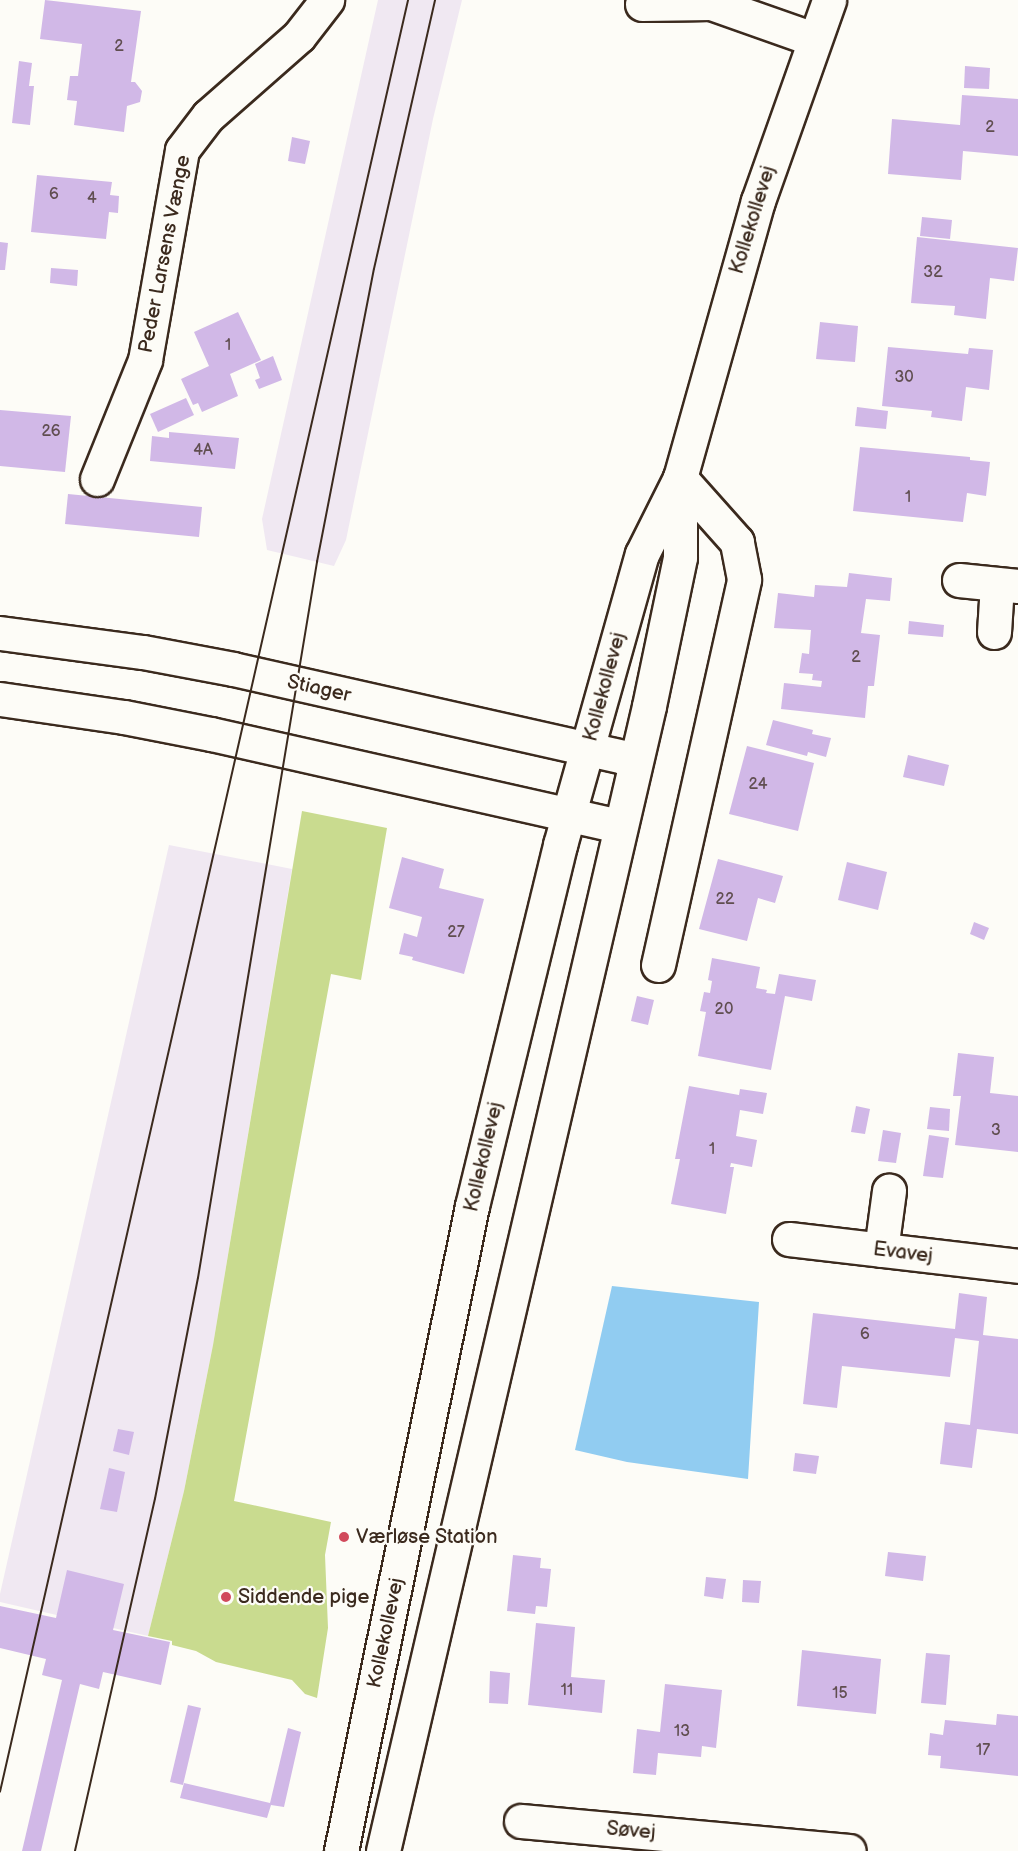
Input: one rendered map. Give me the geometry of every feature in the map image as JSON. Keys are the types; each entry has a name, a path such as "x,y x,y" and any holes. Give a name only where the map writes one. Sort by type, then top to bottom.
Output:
{"street":[{"name":"Kollekollevej","path":"341,1851 472,1206 569,814 642,554 680,478 758,201 813,39 829,0"},
{"name":"Peder Larsens Vænge","path":"98,479 145,360 182,150 208,116 299,36 320,2"},
{"path":"642,4 711,3 813,39"},
{"name":"Kollekollevej","path":"383,1851 636,760 680,557 680,478"},
{"path":"658,964 744,579 736,542 680,478"},
{"path":"959,580 1008,585 994,632"},
{"name":"Stiager","path":"0,633 143,652 233,669 636,760"},
{"path":"0,699 101,713 200,732 620,826"},
{"path":"881,1250 889,1191"},
{"name":"Evavej","path":"789,1239 1018,1266"},
{"name":"Søvej","path":"521,1821 849,1851"}],"shaded area":[{"path":"378,0 462,0 433,119 346,540 334,566 267,550 262,519"},
{"path":"169,845 292,869 213,1345 184,1491 148,1636 0,1602 0,1594"}],"green space":[{"path":"302,811 387,828 361,980 331,974 234,1501 331,1522 325,1555 328,1628 317,1698 305,1694 292,1680 216,1662 196,1651 172,1645 172,1641 148,1636 184,1491 213,1345"}],"water":[{"path":"612,1286 759,1302 748,1479 627,1462 575,1450"}],"building":[{"path":"45,0 141,11 131,82 135,82 142,91 140,102 127,106 124,132 74,125 77,101 67,100 70,76 78,76 82,44 40,39"},
{"path":"19,61 32,63 29,86 34,86 30,125 12,123"},
{"path":"965,66 990,68 989,89 964,88"},
{"path":"962,95 1018,99 1018,156 963,151 961,180 888,174 892,119 960,125"},
{"path":"292,137 310,141 305,164 288,161"},
{"path":"37,175 112,182 110,195 119,196 118,213 109,212 106,239 31,232"},
{"path":"922,217 952,220 950,239 920,236"},
{"path":"917,237 1018,248 1014,281 990,278 986,319 954,315 955,306 911,303"},
{"path":"0,242 8,243 5,270 0,270"},
{"path":"51,268 78,270 77,286 50,283"},
{"path":"238,312 261,360 230,374 238,396 202,412 198,403 193,405 181,379 209,366 194,332"},
{"path":"820,322 858,326 855,362 816,359"},
{"path":"888,347 968,354 969,348 993,350 989,390 966,387 962,421 931,417 932,411 882,406"},
{"path":"273,356 282,380 259,389 255,380 260,378 255,364"},
{"path":"186,398 194,415 158,432 150,414"},
{"path":"857,407 888,411 886,429 855,426"},
{"path":"0,410 71,416 65,472 0,466"},
{"path":"169,432 239,438 235,469 150,461 152,436 169,438"},
{"path":"860,447 970,457 970,460 990,462 986,496 967,493 963,522 853,511"},
{"path":"68,494 202,507 199,537 65,524"},
{"path":"849,573 892,578 890,601 866,599 861,633 880,635 874,686 868,686 865,718 781,709 784,683 821,687 822,681 812,680 813,674 799,673 802,653 809,654 811,630 774,628 778,593 814,597 815,585 847,587"},
{"path":"909,621 944,625 943,637 908,634"},
{"path":"773,720 813,730 812,734 831,738 826,757 808,752 807,756 766,745"},
{"path":"747,746 814,763 798,831 729,814"},
{"path":"908,755 949,765 944,786 903,777"},
{"path":"402,857 444,869 439,888 484,899 464,974 412,960 413,957 399,954 404,933 417,937 422,917 389,908"},
{"path":"718,859 783,876 775,903 758,898 747,941 699,929"},
{"path":"847,862 887,872 878,910 838,900"},
{"path":"974,922 989,928 984,940 970,934"},
{"path":"712,958 760,967 756,988 767,990 766,993 775,994 779,974 816,980 812,1001 785,996 771,1070 698,1056 706,1012 700,1011 704,992 710,993 712,981 708,980"},
{"path":"637,996 654,1000 648,1025 631,1021"},
{"path":"958,1053 994,1057 990,1093 1018,1096 1018,1152 955,1145 961,1096 953,1096"},
{"path":"689,1086 739,1095 740,1089 767,1093 763,1114 740,1110 736,1136 757,1140 752,1167 731,1163 730,1167 734,1167 726,1214 671,1204 680,1159 675,1159"},
{"path":"856,1106 870,1109 865,1134 851,1132"},
{"path":"930,1107 950,1109 949,1131 927,1129"},
{"path":"883,1130 901,1133 896,1163 878,1161"},
{"path":"929,1135 949,1138 943,1178 923,1176"},
{"path":"959,1293 987,1297 983,1335 1018,1339 1018,1434 977,1429 972,1468 940,1464 945,1422 970,1425 979,1341 955,1338 950,1377 842,1366 837,1408 803,1404 813,1313 955,1329"},
{"path":"118,1429 134,1432 129,1455 113,1451"},
{"path":"795,1453 819,1456 816,1474 793,1471"},
{"path":"109,1468 125,1472 117,1512 100,1509"},
{"path":"888,1552 926,1556 923,1581 885,1576"},
{"path":"513,1555 541,1558 540,1568 551,1569 547,1607 536,1606 535,1614 507,1611"},
{"path":"67,1570 124,1584 113,1630 170,1642 161,1685 103,1672 99,1689 80,1684 41,1851 22,1851 62,1680 42,1675 46,1659 0,1648 0,1606 56,1618"},
{"path":"706,1577 726,1579 723,1599 704,1596"},
{"path":"743,1580 761,1581 759,1603 742,1602"},
{"path":"536,1623 575,1627 571,1677 605,1680 602,1713 528,1705"},
{"path":"802,1650 881,1659 876,1714 797,1706"},
{"path":"926,1653 950,1655 946,1705 921,1703"},
{"path":"490,1671 510,1673 508,1704 489,1703"},
{"path":"665,1684 722,1690 716,1748 702,1746 701,1757 658,1753 656,1775 633,1773 637,1729 660,1732"},
{"path":"188,1705 201,1708 183,1785 170,1782"},
{"path":"997,1714 1018,1716 1018,1776 940,1768 941,1756 928,1755 930,1733 943,1735 945,1720 996,1725"},
{"path":"288,1728 301,1732 284,1807 271,1805 267,1818 180,1798 184,1783 270,1803"}],"tram line":[{"path":"0,1792 408,0"},
{"path":"75,1851 155,1499 198,1278 317,562 374,269 435,0"}],"place":[{"name":"Værløse Station","path":"344,1537"},
{"name":"Siddende pige","path":"226,1597"}]}
